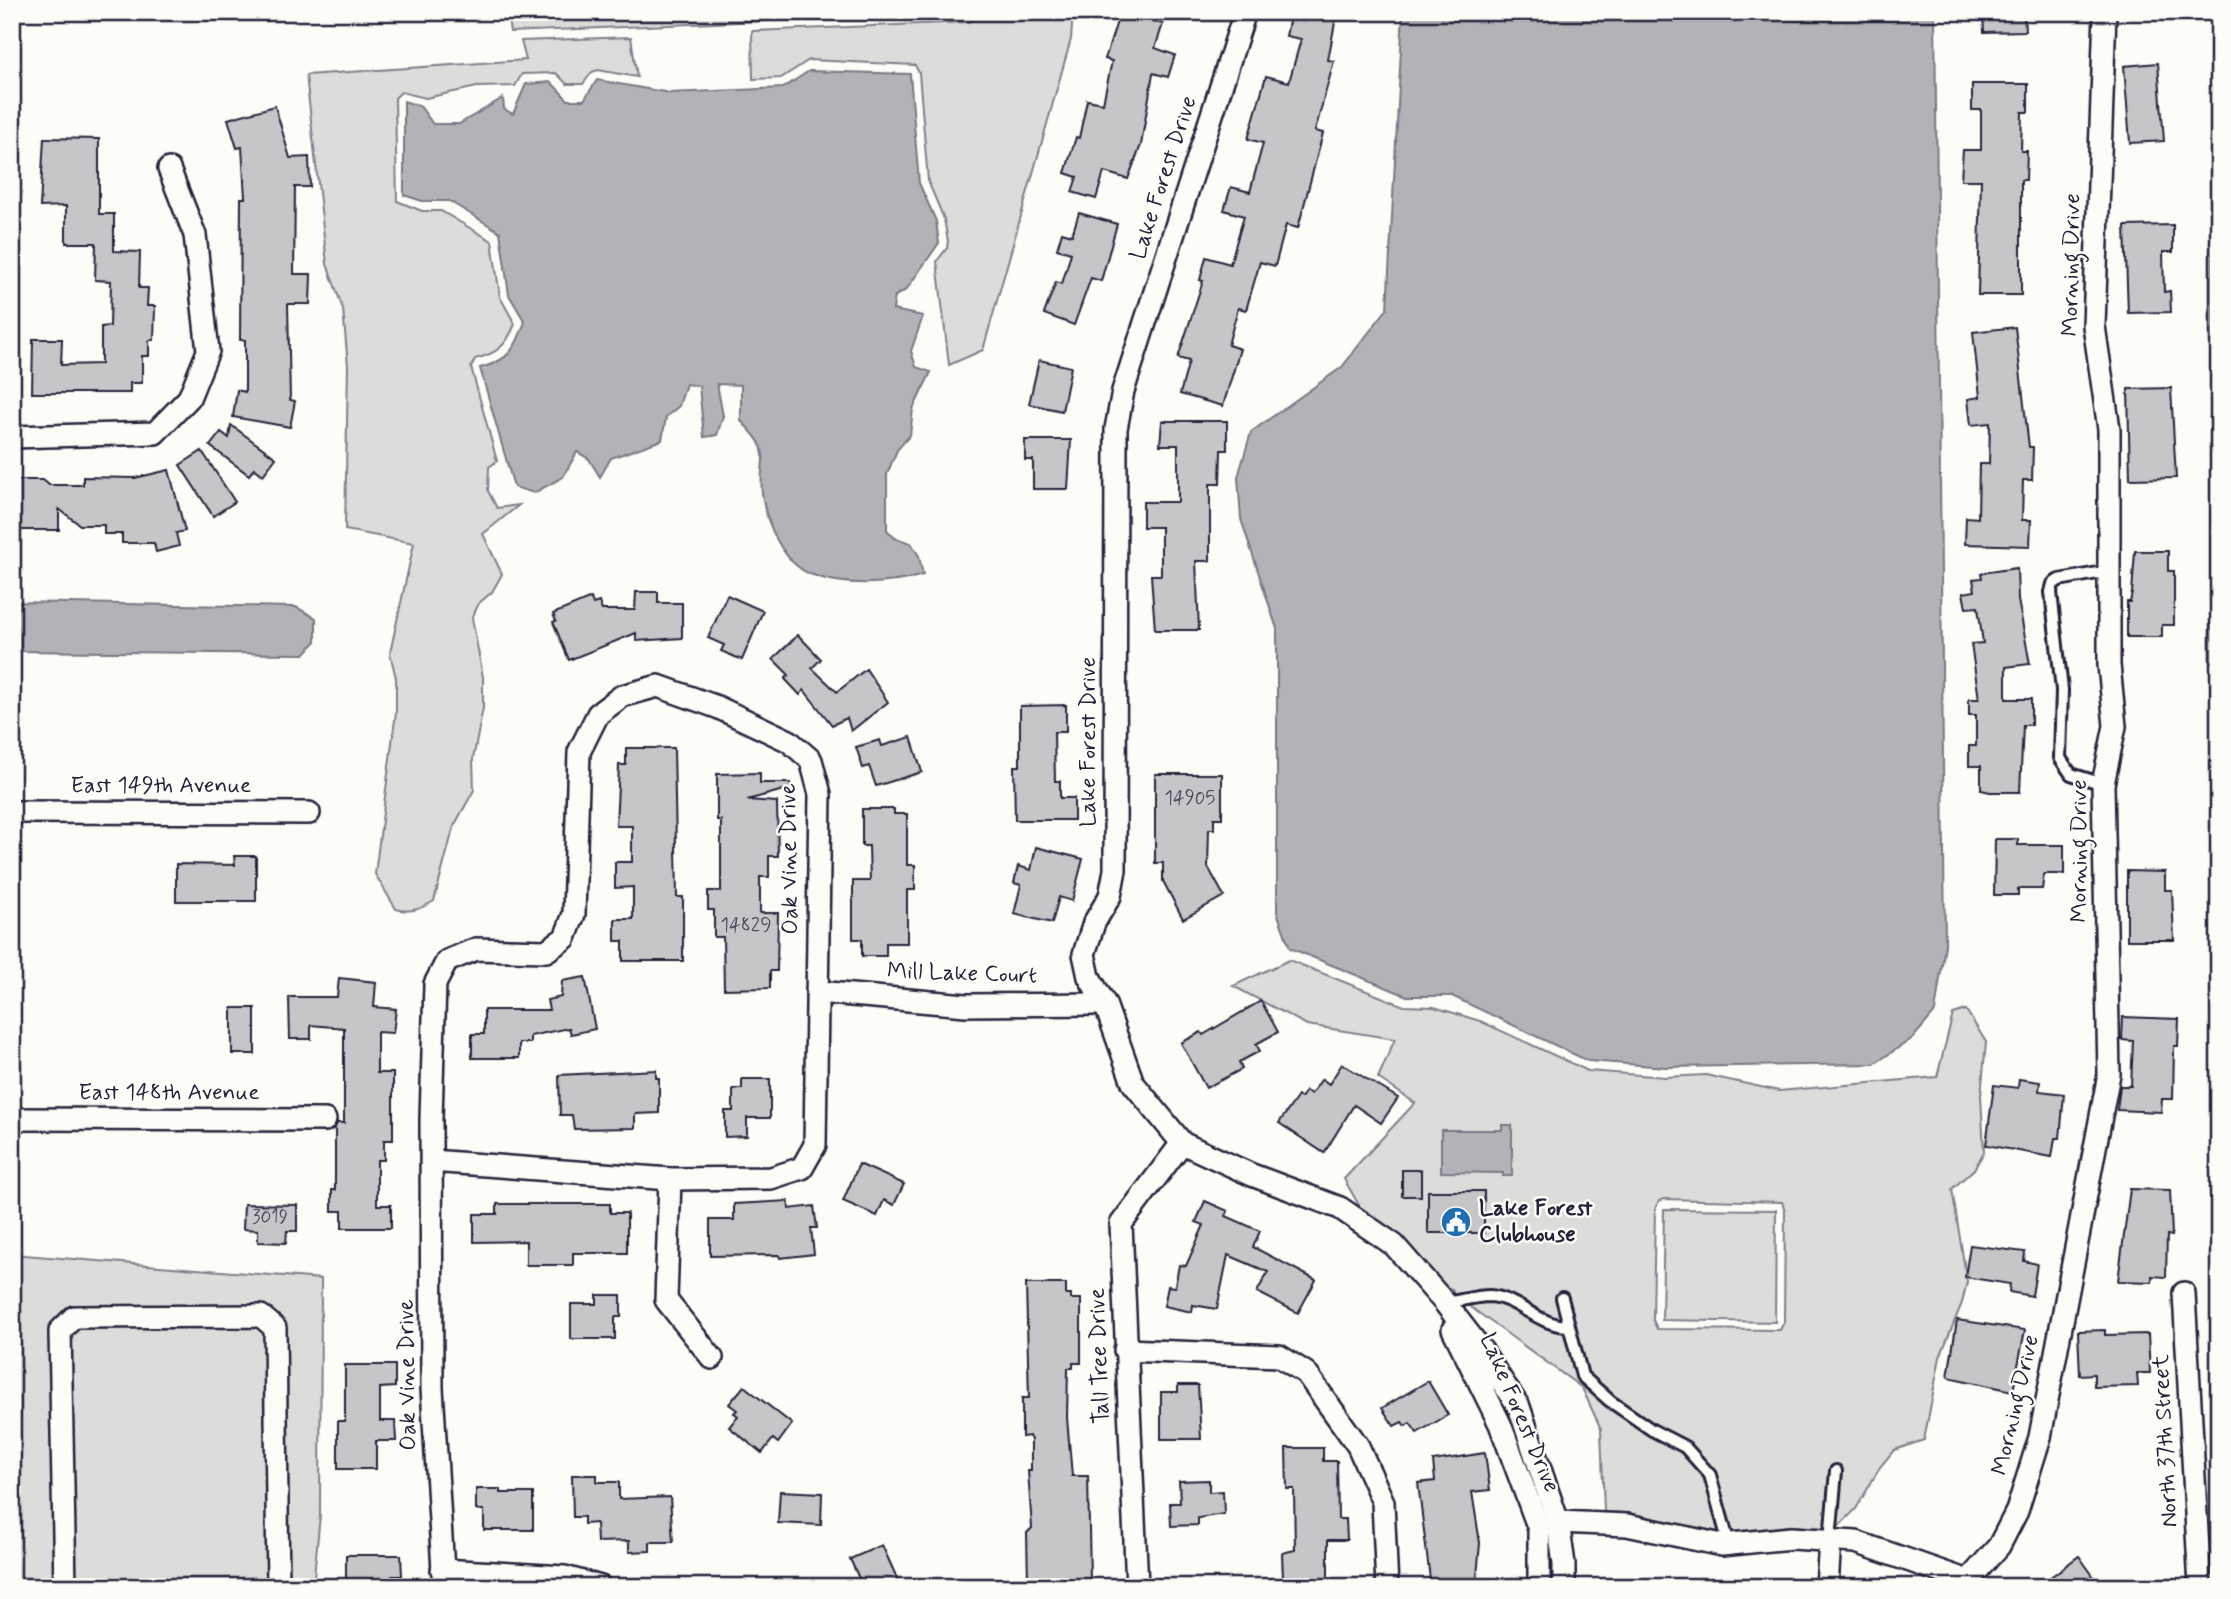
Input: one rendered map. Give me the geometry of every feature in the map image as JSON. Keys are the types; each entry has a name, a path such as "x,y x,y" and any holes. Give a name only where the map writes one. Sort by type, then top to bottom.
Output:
{"street":[{"name":"Lake Forest Drive","path":"1245,12 1123,391 1116,429 1115,870 1110,897 1094,923 1084,954 1089,977 1105,1004 1133,1083 1182,1143 1252,1175 1340,1208 1394,1245 1445,1303 1483,1352 1518,1407 1558,1522 1564,1564 1564,1587"},
{"name":"Morning Drive","path":"1968,1584 1998,1546 2017,1511 2040,1437 2109,1074 2102,784 2115,726 2109,665 2109,429 2094,326 2105,12"},
{"path":"12,437 155,433 189,398 208,351 195,235 169,169"},
{"name":"Oak Vine Drive","path":"431,1161 670,1179 771,1178 802,1168 816,1144 820,794 811,760 789,741 717,707 670,690 658,686 622,696 597,714 579,752 574,914 565,938 546,951 476,949 447,961 435,984 431,1161 432,1388 443,1578"},
{"name":"East 149th Avenue","path":"12,812 309,813"},
{"name":"Mill Lake Court","path":"817,992 966,1004 1105,1004"},
{"name":"East 148th Avenue","path":"12,1119 325,1120"},
{"name":"Tall Tree Drive","path":"1137,1587 1121,1224 1182,1143"},
{"path":"670,1179 666,1300 712,1358"},
{"name":"North 37th Street","path":"2184,1293 2200,1587"},
{"name":"Lake Forest Drive","path":"1445,1303 1449,1319 1500,1424 1539,1529 1539,1587"},
{"path":"65,1587 60,1331 74,1317 261,1316 275,1328 278,1587"},
{"path":"1125,1350 1279,1356 1306,1373 1358,1446 1383,1502 1387,1587"},
{"path":"1558,1522 1627,1525 1729,1544 1791,1538 1856,1542 1968,1584"},
{"path":"1826,1587 1830,1540"},
{"path":"443,1578 565,1577 601,1587"}],"lane":[{"path":"2102,784 2071,774 2063,767 2060,758 2062,690 2051,592 2053,584 2059,580 2109,571"},
{"path":"1445,1303 1489,1296 1506,1301 1537,1319 1568,1326"},
{"path":"1562,1298 1582,1376 1610,1401 1652,1430 1685,1447 1710,1475 1729,1544"},
{"path":"1830,1540 1836,1471"}],"shaded area":[{"path":"507,12 962,12 510,32"},
{"path":"977,12 1073,12 1071,39 983,350 949,365 937,261 947,248 948,241 944,219 928,181 919,73 915,65 809,60 781,78 753,79 752,31 968,22 973,20"},
{"path":"1403,12 1935,12 1945,945 1935,1012 1913,1038 1874,1064 1666,1067 1588,1061 1452,996 1407,996 1290,948 1277,912 1277,629 1241,519 1238,477 1251,432 1342,367 1387,309"},
{"path":"631,37 637,77 598,70 592,72 583,84 567,84 556,73 522,74 515,86 477,87 426,98 401,92 395,98 397,201 422,211 441,211 492,241 500,297 515,324 500,348 475,359 471,367 497,461 489,467 488,491 497,508 519,505 483,534 502,574 492,592 479,603 472,618 483,677 483,708 473,759 474,790 454,826 434,901 416,909 396,909 375,874 396,712 396,678 390,653 414,543 345,530 348,366 343,309 327,264 306,75 526,60 521,41"},
{"path":"809,71 910,74 919,183 936,221 939,243 906,290 895,296 893,310 923,316 911,351 916,367 931,372 913,409 910,435 897,450 887,474 887,530 895,538 911,543 919,556 923,575 882,583 851,583 810,574 800,568 784,551 767,517 762,494 762,449 752,432 741,421 741,385 717,384 723,416 717,435 704,437 699,386 686,384 679,406 666,417 662,440 611,458 600,477 589,459 577,452 563,477 534,493 514,487 480,368 498,361 510,352 525,322 509,295 500,232 449,201 422,201 404,195 404,101 420,106 433,124 459,124 503,98 504,109 513,114 526,84 551,82 568,100 584,100 597,80 670,93 783,88"},
{"path":"2219,125 2219,675 2211,659 2213,129"},
{"path":"12,602 296,607 316,618 316,641 304,654 12,651"},
{"path":"1289,960 1404,1006 1434,1007 1480,1021 1588,1071 1665,1077 1706,1075 1779,1091 1937,1077 1953,1014 1966,1010 1986,1042 1981,1096 1984,1152 1974,1169 1952,1189 1967,1282 1962,1303 1940,1357 1924,1440 1894,1450 1880,1467 1856,1509 1836,1529 1790,1526 1723,1533 1629,1513 1604,1512 1601,1429 1582,1388 1454,1295 1452,1289 1445,1287 1401,1237 1360,1207 1344,1179 1415,1103 1378,1078 1395,1039 1307,1025 1233,986","holes":["1659,1201 1782,1202 1785,1211 1784,1322 1780,1330 1657,1329 1653,1320 1655,1209"]},
{"path":"1502,1125 1512,1125 1512,1176 1503,1176 1503,1173 1441,1172 1441,1130 1502,1130"},
{"path":"1664,1209 1776,1210 1775,1322 1662,1320"},
{"path":"12,1254 321,1279 320,1515 313,1587 12,1587"}],"building":[{"path":"1120,12 1163,24 1155,48 1175,55 1168,77 1153,73 1141,145 1128,179 1104,172 1096,199 1072,192 1077,177 1065,173 1076,137 1079,138 1087,100 1103,103 1112,61 1105,59"},
{"path":"1291,12 1337,12 1328,60 1334,61 1315,131 1323,133 1298,228 1286,225 1275,266 1260,262 1246,310 1238,308 1228,345 1240,349 1223,406 1180,394 1189,361 1178,358 1203,281 1200,280 1206,257 1230,264 1244,216 1224,210 1231,187 1250,192 1263,143 1248,139 1266,76 1289,82 1301,39 1286,36"},
{"path":"1983,12 2024,12 2025,31 1984,32"},
{"path":"2158,63 2164,141 2130,143 2124,66"},
{"path":"1972,84 2028,84 2028,112 2022,112 2021,151 2027,151 2026,180 2021,180 2021,295 1978,295 1981,180 1961,180 1963,150 1981,150 1981,110 1972,110"},
{"path":"275,106 290,158 309,157 310,187 295,187 294,274 311,274 310,304 288,304 290,400 295,401 290,427 233,417 237,390 245,392 245,340 240,340 241,198 245,198 242,147 237,148 228,119"},
{"path":"44,138 99,139 99,214 114,214 114,251 140,252 139,288 148,288 147,306 155,306 154,340 149,340 149,356 142,356 142,383 130,383 130,393 32,393 33,339 62,339 61,365 101,364 101,327 110,326 111,281 95,280 96,243 66,243 66,206 40,207"},
{"path":"1079,213 1117,224 1101,281 1091,278 1074,325 1044,314 1056,282 1062,284 1071,253 1057,249 1062,232 1072,235"},
{"path":"2173,225 2173,252 2163,252 2164,292 2170,291 2171,312 2128,313 2125,226"},
{"path":"2015,327 2029,447 2033,447 2032,480 2023,480 2022,520 2031,520 2030,546 1965,544 1966,517 1978,518 1979,464 1989,464 1990,423 1971,425 1968,399 1980,397 1973,332"},
{"path":"1039,360 1071,367 1062,411 1029,404"},
{"path":"2171,388 2176,478 2130,479 2128,389"},
{"path":"1162,421 1227,421 1227,450 1221,450 1220,484 1210,484 1210,561 1196,561 1199,630 1155,630 1151,575 1161,575 1161,527 1143,527 1143,502 1178,502 1178,445 1160,445"},
{"path":"231,425 276,458 263,475 254,468 249,475 210,446 221,432 229,438"},
{"path":"1025,440 1071,440 1068,489 1033,489 1033,460 1025,460"},
{"path":"202,451 235,502 213,516 180,465"},
{"path":"169,470 185,531 176,533 179,546 156,552 154,543 122,543 122,534 104,534 104,525 80,525 59,509 59,530 12,530 12,480 43,480 49,485 83,485 83,477 135,478"},
{"path":"2135,551 2168,551 2168,571 2174,571 2174,625 2162,625 2162,637 2127,637 2127,602 2130,602 2132,593"},
{"path":"2017,568 2018,600 2030,664 2006,667 2006,699 2031,699 2031,725 2023,725 2020,792 1990,792 1981,790 1981,766 1969,766 1969,746 1976,746 1976,715 1969,715 1969,699 1979,699 1971,644 1983,643 1978,607 1966,608 1963,593 1975,591 1973,579 1982,578 1981,573"},
{"path":"636,592 658,592 658,603 682,603 682,638 636,641 636,633 569,660 553,622 556,621 553,614 591,598 593,604 599,602 602,610 635,610"},
{"path":"727,595 763,611 742,660 721,651 724,645 708,638"},
{"path":"798,635 821,659 812,668 837,692 866,669 888,702 851,731 847,718 832,725 804,690 800,695 785,679 789,675 773,659"},
{"path":"1066,705 1066,732 1054,732 1055,781 1060,781 1060,798 1074,798 1074,820 1015,820 1014,766 1020,766 1020,706"},
{"path":"911,737 922,772 876,786 869,766 863,768 856,747 880,740 882,746"},
{"path":"626,748 674,748 677,897 683,897 683,961 623,961 623,941 615,941 615,919 633,919 633,887 615,888 615,862 632,862 632,826 616,826 619,765 626,765"},
{"path":"760,773 760,783 790,783 791,788 747,800 777,802 778,856 769,856 769,877 760,877 760,913 778,913 777,971 770,971 770,988 724,989 723,937 714,937 714,910 708,910 708,891 721,891 721,820 717,820 717,774"},
{"path":"1155,774 1222,774 1222,818 1214,818 1214,829 1209,829 1208,867 1224,896 1183,919 1163,881 1163,863 1155,863"},
{"path":"862,809 894,809 894,814 907,814 907,865 915,865 915,890 907,890 907,943 886,943 886,956 862,956 862,939 853,939 853,881 870,881 869,846 862,846"},
{"path":"1995,839 2018,839 2018,845 2064,845 2064,874 2044,874 2042,889 2018,889 2018,895 1994,895"},
{"path":"1036,847 1083,859 1072,901 1059,897 1052,923 1014,914 1021,885 1014,883 1018,866 1031,870"},
{"path":"234,856 256,856 256,901 176,901 176,864 235,865"},
{"path":"2127,871 2165,872 2165,890 2172,890 2174,940 2127,940"},
{"path":"585,977 595,1029 571,1034 569,1028 530,1036 530,1043 519,1043 519,1058 472,1058 472,1034 484,1034 484,1010 549,1010 547,1000 561,997 562,981"},
{"path":"339,978 376,982 374,1007 396,1009 393,1033 377,1032 377,1073 393,1073 393,1140 384,1140 384,1160 377,1160 377,1205 391,1205 391,1228 342,1228 342,1211 332,1211 332,1190 335,1190 335,1128 337,1123 344,1123 344,1028 311,1025 311,1039 290,1039 289,997 337,997"},
{"path":"1261,1001 1278,1032 1256,1044 1260,1051 1239,1062 1242,1069 1206,1088 1181,1043 1201,1032 1203,1035"},
{"path":"232,1008 255,1008 255,1054 232,1054"},
{"path":"2123,1017 2179,1019 2178,1046 2174,1046 2173,1099 2162,1099 2161,1112 2117,1110 2120,1086 2131,1086 2133,1041 2122,1040"},
{"path":"1342,1064 1398,1098 1381,1123 1354,1105 1324,1153 1279,1123 1298,1096 1301,1098 1306,1091 1311,1094 1322,1079 1329,1084"},
{"path":"656,1070 656,1078 659,1078 659,1113 635,1114 635,1128 574,1129 572,1115 560,1115 559,1075"},
{"path":"742,1079 770,1079 770,1118 747,1118 747,1136 725,1137 725,1111 733,1111 733,1089 742,1089"},
{"path":"2019,1079 2040,1082 2039,1091 2064,1094 2060,1138 2055,1138 2052,1157 1986,1145 1994,1085 2018,1088"},
{"path":"859,1164 904,1184 894,1205 884,1200 877,1216 843,1201"},
{"path":"1402,1170 1421,1170 1421,1196 1402,1196"},
{"path":"2130,1189 2170,1190 2172,1236 2167,1235 2166,1277 2152,1276 2152,1282 2118,1281"},
{"name":"Lake Forest Clubhouse","path":"1428,1191 1484,1191 1484,1233 1428,1233"},
{"path":"788,1201 789,1209 814,1206 817,1228 811,1228 814,1254 780,1258 779,1255 710,1256 710,1220 734,1220 734,1204"},
{"path":"1205,1201 1228,1211 1226,1216 1260,1231 1253,1247 1316,1280 1298,1313 1257,1292 1268,1272 1228,1255 1217,1309 1193,1305 1192,1312 1164,1306 1168,1286 1175,1287 1179,1265 1186,1266 1204,1225 1196,1222"},
{"path":"244,1204 297,1205 297,1231 287,1231 286,1243 258,1242 258,1230 243,1229"},
{"path":"497,1204 610,1204 610,1213 627,1213 627,1253 573,1253 573,1265 526,1265 526,1241 474,1242 474,1214 497,1214"},
{"path":"1970,1245 2025,1252 2024,1261 2037,1264 2032,1296 2009,1292 2010,1284 1965,1277"},
{"path":"1026,1284 1066,1284 1066,1295 1071,1295 1071,1299 1081,1299 1081,1363 1073,1363 1073,1368 1068,1368 1067,1418 1072,1476 1088,1476 1090,1579 1071,1580 1072,1587 1034,1587 1033,1581 1028,1582 1027,1533 1032,1528 1028,1471 1031,1471 1031,1440 1029,1436 1022,1437 1022,1398 1029,1398"},
{"path":"597,1295 621,1295 621,1317 615,1317 615,1339 571,1339 571,1304 597,1304"},
{"path":"1957,1320 2025,1330 2013,1391 1948,1377"},
{"path":"2105,1330 2105,1335 2148,1334 2150,1373 2137,1373 2138,1386 2094,1387 2094,1374 2080,1375 2078,1331"},
{"path":"345,1365 395,1365 395,1387 380,1388 380,1421 395,1421 396,1441 376,1441 376,1469 338,1469 338,1421 345,1421"},
{"path":"1428,1381 1448,1415 1417,1433 1410,1423 1405,1426 1402,1422 1394,1426 1382,1408"},
{"path":"1178,1385 1198,1385 1201,1439 1161,1439 1161,1392 1178,1392"},
{"path":"744,1386 792,1424 778,1443 773,1439 762,1453 729,1427 738,1416 734,1413 737,1410 729,1404"},
{"path":"1286,1448 1323,1448 1323,1461 1337,1461 1338,1519 1346,1519 1347,1540 1328,1540 1328,1587 1293,1587 1293,1579 1283,1579 1282,1553 1295,1550 1294,1489 1287,1489"},
{"path":"1485,1453 1490,1490 1472,1492 1480,1543 1476,1587 1431,1587 1418,1483 1435,1481 1433,1461"},
{"path":"572,1475 597,1475 597,1482 619,1482 619,1499 670,1497 673,1542 650,1542 650,1551 629,1552 629,1541 597,1542 596,1523 584,1524 584,1517 573,1517"},
{"path":"1209,1480 1209,1492 1223,1491 1224,1514 1198,1518 1198,1525 1171,1526 1170,1503 1180,1503 1179,1481"},
{"path":"476,1489 500,1489 500,1493 533,1493 533,1530 484,1530 484,1510 476,1510"},
{"path":"780,1491 822,1493 821,1525 778,1523"},
{"path":"882,1545 901,1587 863,1587 850,1559"},
{"path":"346,1555 401,1555 402,1576 392,1576 388,1587 346,1587"},
{"path":"2079,1556 2101,1587 2037,1587"}],"place":[{"name":"Lake Forest Clubhouse","path":"1456,1222"}]}
